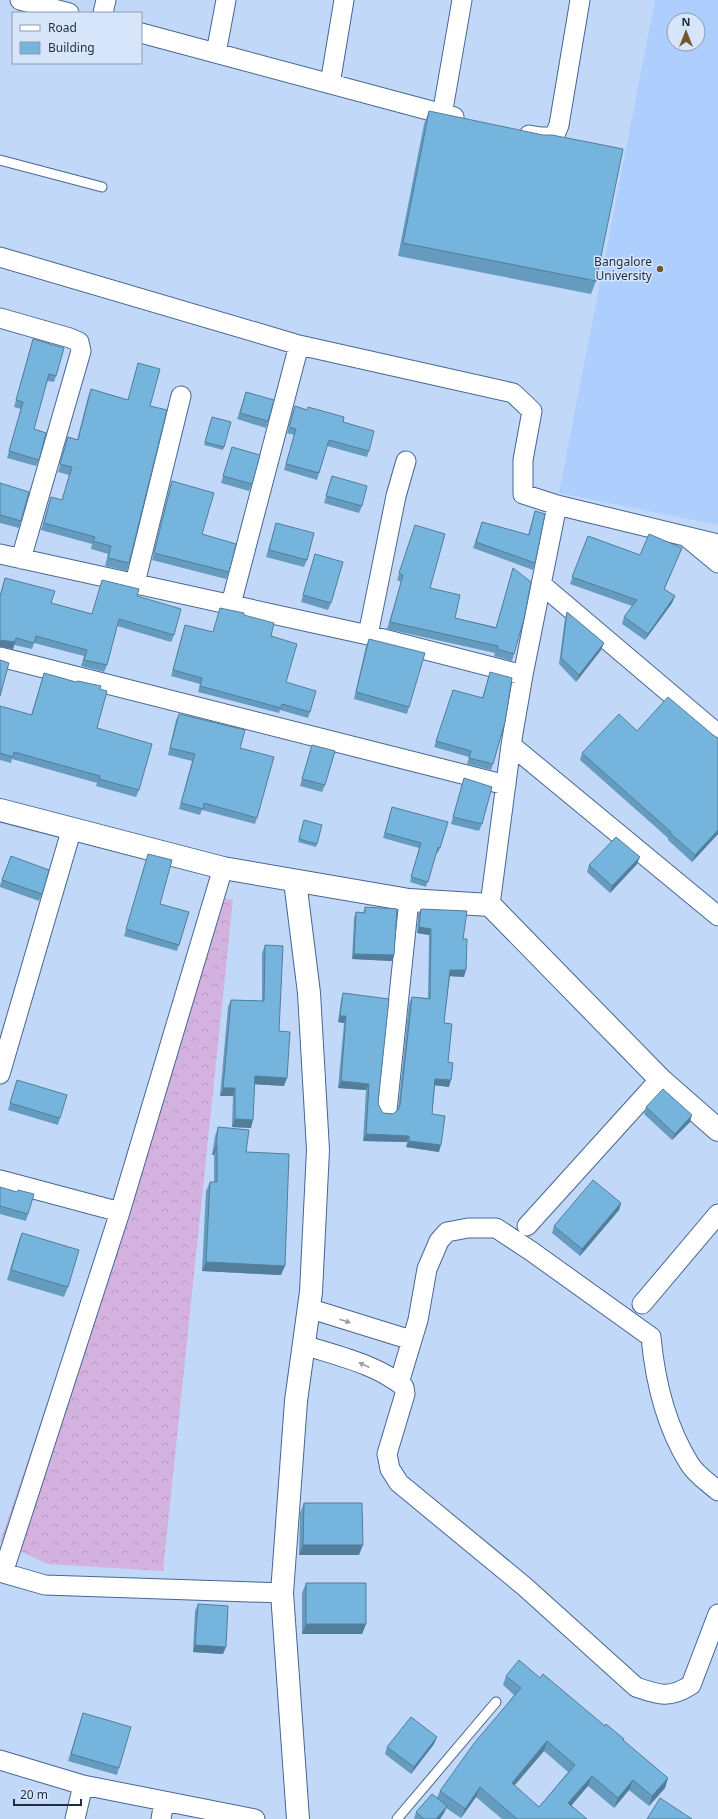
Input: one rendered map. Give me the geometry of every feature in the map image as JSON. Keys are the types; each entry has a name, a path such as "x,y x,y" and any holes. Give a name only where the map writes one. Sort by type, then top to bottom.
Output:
{"street":[{"path":"20,0 65,12"},
{"path":"103,12 106,0"},
{"path":"216,53 226,0"},
{"path":"330,84 344,0"},
{"path":"442,115 462,0"},
{"path":"511,130 541,137 554,137 559,125 580,0"},
{"path":"142,33 442,115 473,122"},
{"path":"0,257 299,345 513,393 532,411 523,460 523,494 557,506 718,544"},
{"path":"0,318 70,338 79,342 81,351 21,559"},
{"path":"231,604 299,345"},
{"path":"135,583 181,396"},
{"path":"368,635 396,496 406,461"},
{"path":"490,906 511,745 523,675 557,506"},
{"path":"687,537 718,563"},
{"path":"0,554 368,635 523,675"},
{"path":"541,584 718,734"},
{"path":"0,657 506,785"},
{"path":"511,745 718,916"},
{"path":"0,810 223,868 409,900 490,906 660,1079 718,1130"},
{"path":"0,1074 72,828"},
{"path":"223,868 120,1212 2,1572 45,1585 282,1593"},
{"path":"295,881 309,993 318,1150 308,1308 296,1401 282,1593 298,1819"},
{"path":"387,1110 409,900"},
{"path":"527,1226 660,1079"},
{"path":"0,1180 120,1212"},
{"path":"642,1304 718,1214"},
{"path":"399,1383 418,1320 427,1269 439,1241 447,1232 468,1228 496,1228 531,1251 651,1337 653,1360 665,1413 690,1464 718,1491"},
{"path":"308,1308 411,1340"},
{"path":"304,1346 359,1362 404,1387 405,1394 387,1454 390,1468 399,1483 524,1586 636,1687 660,1695 682,1690 691,1685 718,1614"},
{"path":"0,1760 162,1810 255,1819"},
{"path":"75,1819 83,1785"}],"lane":[{"path":"0,160 102,187"},
{"path":"397,1819 496,1702"}],"shaded area":[{"name":"Bangalore University","path":"655,0 718,0 718,525 559,493"}],"green space":[{"path":"220,897 233,900 163,1571 48,1564 0,1542"}],"building":[{"path":"429,111 543,135 552,135 623,149 596,281 403,243"},
{"path":"33,339 64,348 56,376 49,374 34,429 46,433 39,460 9,451 23,402 16,400"},
{"path":"138,363 160,369 150,406 167,410 129,563 108,558 111,546 93,541 95,537 44,523 51,497 62,500 72,467 60,464 68,437 78,440 91,389 128,400"},
{"path":"246,392 274,400 268,421 240,413"},
{"path":"295,406 307,410 308,407 344,417 343,422 374,431 369,451 329,440 319,473 286,464 296,429 289,427"},
{"path":"212,417 231,422 224,447 205,442"},
{"path":"232,447 260,455 252,484 223,476"},
{"path":"332,476 367,486 362,506 326,496"},
{"path":"172,481 214,493 202,534 236,544 229,572 154,553"},
{"path":"0,483 29,492 21,521 0,515"},
{"path":"535,511 545,514 535,563 476,542 482,522 529,535"},
{"path":"276,523 314,533 307,560 269,550"},
{"path":"415,525 445,534 430,588 460,595 455,618 496,628 513,568 531,582 524,619 514,654 497,649 498,646 390,622 403,575 399,573"},
{"path":"649,534 682,548 664,589 675,596 648,634 624,617 637,600 572,577 588,536 640,555"},
{"path":"315,554 343,562 331,603 303,595"},
{"path":"5,578 55,591 51,603 92,614 102,580 139,589 137,596 181,609 174,635 119,619 107,665 84,660 87,650 36,636 34,643 16,638 15,642 0,640 0,597"},
{"path":"220,608 244,613 244,615 274,623 271,636 297,644 286,682 316,691 310,712 282,704 281,708 200,686 202,678 173,670 185,625 213,632"},
{"path":"567,612 604,643 579,675 561,658"},
{"path":"369,639 425,653 409,707 356,692"},
{"path":"0,660 9,663 0,696"},
{"path":"490,672 512,678 505,722 493,764 469,758 471,751 436,741 453,690 483,698"},
{"path":"44,673 76,682 78,681 101,686 100,689 107,691 97,728 152,744 139,790 99,779 100,776 14,752 13,757 0,753 0,706 32,715"},
{"path":"668,697 718,738 718,830 695,855 582,753 619,714 637,731"},
{"path":"179,714 245,730 240,748 274,757 257,818 204,803 203,809 181,803 195,754 170,748"},
{"path":"312,745 335,751 325,785 302,779"},
{"path":"464,778 492,787 482,824 453,817"},
{"path":"392,807 448,822 440,848 438,847 428,882 411,877 421,843 385,833"},
{"path":"304,820 322,825 317,844 299,839"},
{"path":"616,837 640,857 612,886 589,865"},
{"path":"148,854 172,860 160,904 189,912 179,945 126,929"},
{"path":"11,856 49,870 42,894 2,880"},
{"path":"365,907 397,909 394,955 354,954 356,912 365,913"},
{"path":"421,909 467,911 463,939 467,939 466,970 450,970 444,1023 452,1024 448,1062 453,1063 451,1080 435,1079 432,1114 445,1116 441,1145 409,1141 409,1136 366,1134 369,1084 341,1081 346,1016 340,1016 343,993 389,999 378,1103 383,1113 393,1114 398,1110 400,1105 412,997 430,999 431,929 419,927"},
{"path":"265,945 283,946 279,1031 290,1032 287,1078 255,1076 253,1120 235,1119 235,1088 223,1088 231,1000 264,1001"},
{"path":"17,1080 67,1095 60,1118 10,1103"},
{"path":"663,1089 692,1115 675,1134 646,1107"},
{"path":"218,1127 249,1130 246,1152 289,1154 285,1266 206,1262 210,1182 217,1182 216,1146"},
{"path":"593,1180 621,1203 582,1249 554,1226"},
{"path":"0,1187 17,1192 18,1190 34,1194 28,1214 0,1206"},
{"path":"22,1233 79,1250 68,1287 11,1270"},
{"path":"304,1503 362,1503 363,1545 303,1545"},
{"path":"306,1583 366,1583 366,1624 306,1624"},
{"path":"198,1604 228,1606 226,1647 195,1645"},
{"path":"519,1660 540,1678 543,1674 605,1726 606,1724 668,1778 652,1796 633,1780 618,1798 592,1776 568,1803 587,1819 517,1819 480,1787 465,1809 440,1791 475,1742 521,1688 506,1676","holes":["547,1741 575,1765 539,1807 512,1783"]},
{"path":"83,1713 131,1727 119,1768 71,1754"},
{"path":"411,1717 437,1737 414,1767 387,1747"},
{"path":"432,1794 447,1806 436,1819 424,1819 416,1812"},
{"path":"660,1798 692,1819 647,1819"}],"place":[{"name":"Bangalore University","path":"660,269"}]}
